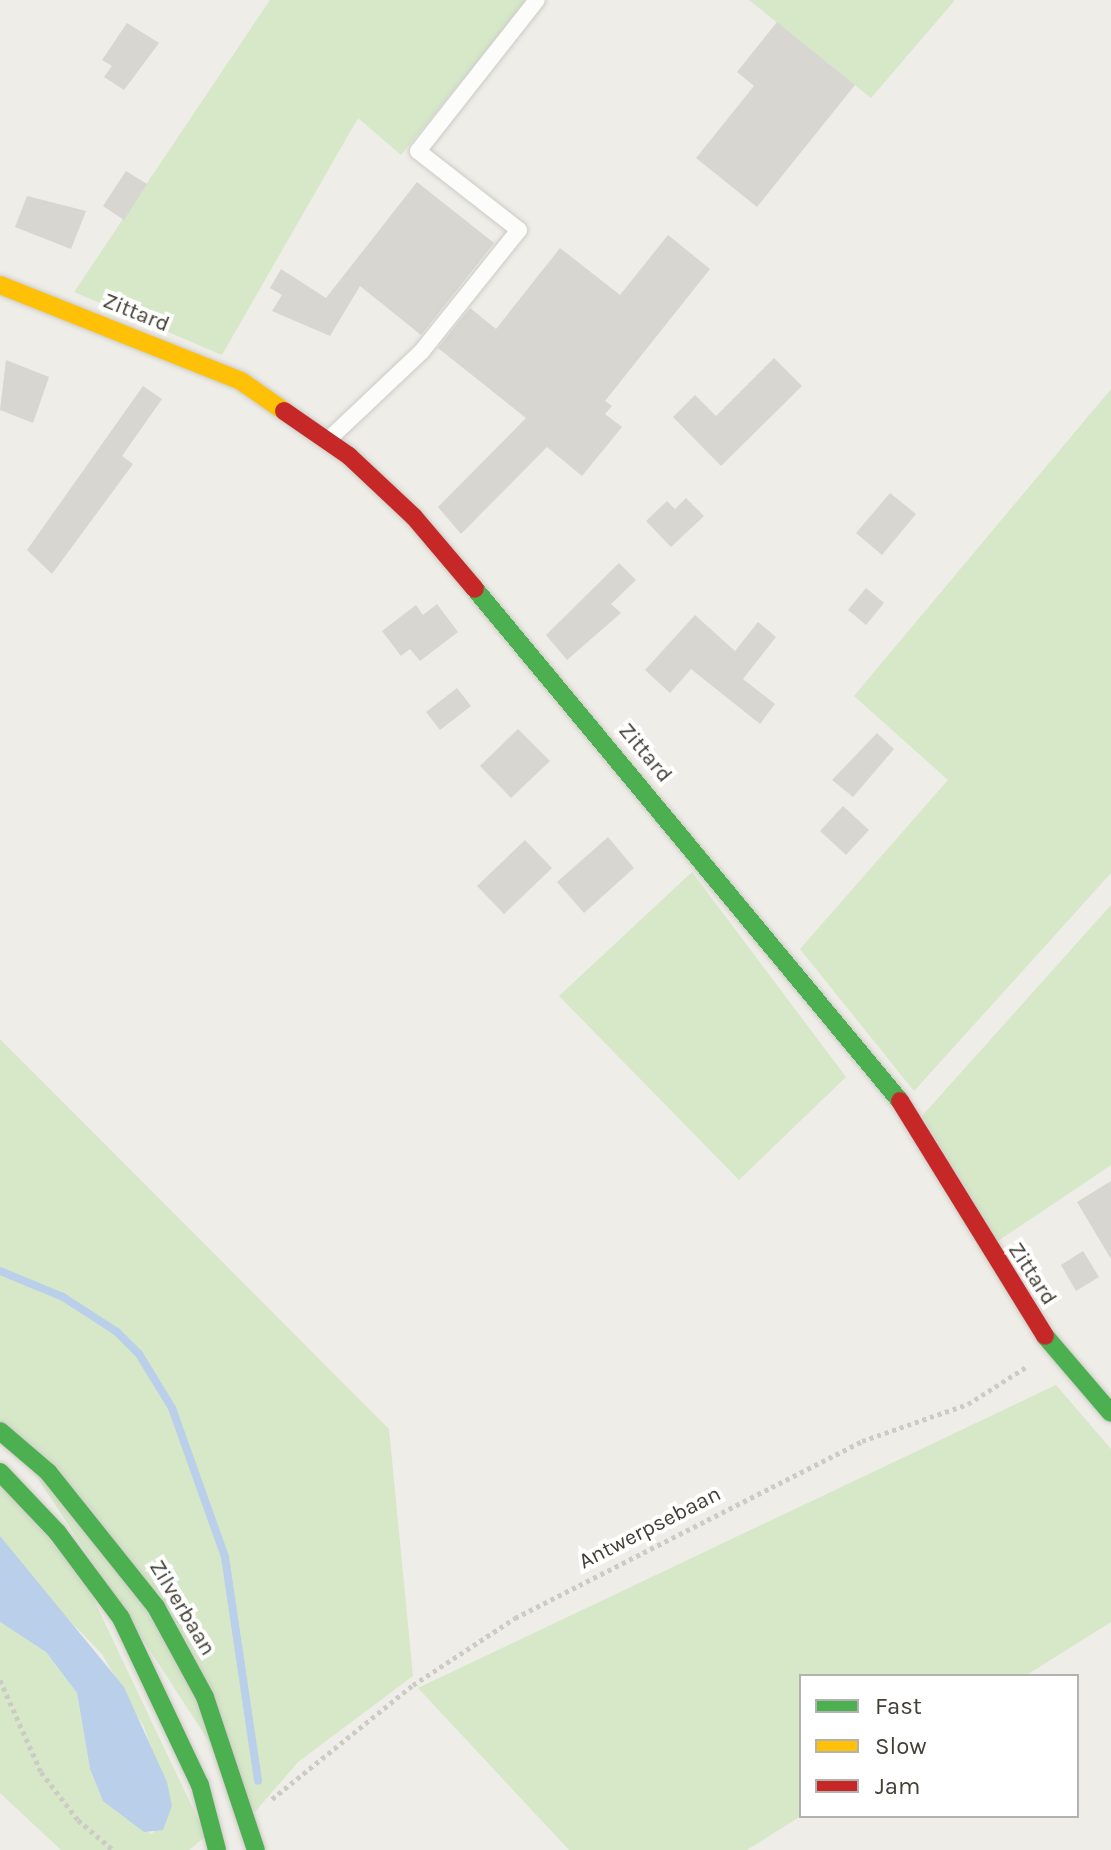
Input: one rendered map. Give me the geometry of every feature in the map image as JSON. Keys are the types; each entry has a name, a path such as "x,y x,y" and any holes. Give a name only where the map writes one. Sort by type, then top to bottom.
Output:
{"street":[{"name":"Zittard","path":"0,285 241,381 327,440 414,517 861,1048 1054,1349 1111,1413"},
{"name":"Zilverbaan","path":"0,1431 48,1472 125,1561 156,1607 205,1697 256,1850"},
{"path":"0,1472 57,1532 121,1618 200,1785 217,1850"}],"lane":[{"path":"327,440 422,351 519,230 418,151 537,0"}],"path":[{"name":"Antwerpsebaan","path":"288,1783 413,1685 515,1618 849,1447 968,1404 1054,1349"},
{"path":"0,1680 41,1772 78,1820 113,1850"}],"green space":[{"path":"270,0 527,0 401,155 358,118 222,355 74,292"},
{"path":"749,0 955,0 871,98"},
{"path":"1111,389 1111,873 914,1091 800,949 948,780 854,696"},
{"path":"692,872 846,1077 739,1180 559,996"},
{"path":"1111,905 1111,1165 995,1243 922,1116"},
{"path":"0,1039 389,1429 413,1676 298,1762 255,1812 0,1420"},
{"path":"1056,1385 1111,1449 1111,1622 1028,1674 799,1674 799,1817 747,1850 569,1850 418,1688"},
{"path":"0,1483 84,1579 206,1836 189,1850 61,1850 0,1793 0,1622 46,1652 77,1693 90,1769 103,1801 152,1834 172,1806 144,1727 102,1654 36,1586 0,1536"}],"water":[{"path":"0,1536 124,1687 167,1782 172,1806 163,1830 144,1832 103,1801 90,1769 77,1693 46,1652 0,1622"}],"building":[{"path":"777,22 855,85 757,207 696,158 754,86 737,72"},
{"path":"127,23 159,43 124,90 104,77 112,66 102,60"},
{"path":"126,171 147,184 124,220 103,206"},
{"path":"417,182 494,243 421,335 360,286 330,336 272,311 282,295 270,288 281,269 326,298"},
{"path":"27,196 86,211 71,249 15,227"},
{"path":"668,235 710,269 605,401 612,406 605,414 622,427 582,476 547,447 461,534 438,507 526,418 438,348 470,308 496,329 560,248 620,295"},
{"path":"774,358 802,386 721,466 673,417 695,395 716,416"},
{"path":"6,360 49,377 33,423 0,410"},
{"path":"143,386 162,399 122,456 133,464 52,574 27,550"},
{"path":"890,493 916,514 882,555 856,533"},
{"path":"686,498 704,516 671,547 646,521 667,501 675,509"},
{"path":"619,563 636,580 611,604 621,613 567,660 546,635"},
{"path":"866,588 884,603 866,625 848,610"},
{"path":"437,604 458,632 420,661 410,649 401,656 382,631 416,605 423,615"},
{"path":"695,615 735,651 758,622 776,637 743,679 775,704 760,724 691,669 670,693 645,670"},
{"path":"457,688 471,706 440,730 426,712"},
{"path":"518,729 550,761 511,798 480,766"},
{"path":"877,733 894,749 853,797 832,780"},
{"path":"843,806 869,830 846,855 820,831"},
{"path":"608,837 634,868 584,913 557,882"},
{"path":"525,840 552,868 504,914 477,886"},
{"path":"1111,1181 1111,1259 1077,1202"},
{"path":"1083,1251 1099,1277 1076,1291 1061,1265"}],"waterway":[{"path":"0,1271 63,1297 117,1332 139,1354 172,1408 225,1557 258,1781"}],"traffic: fast":[{"path":"475,589 900,1101"},
{"path":"1045,1336 1111,1413"},
{"path":"0,1431 48,1472 156,1607 205,1697 256,1850"},
{"path":"0,1472 57,1532 121,1618 200,1785 217,1850"}],"traffic: slow":[{"path":"0,285 241,381 284,411"}],"traffic: jam":[{"path":"284,411 349,456 414,517 475,589"},
{"path":"900,1101 1045,1336"}]}
